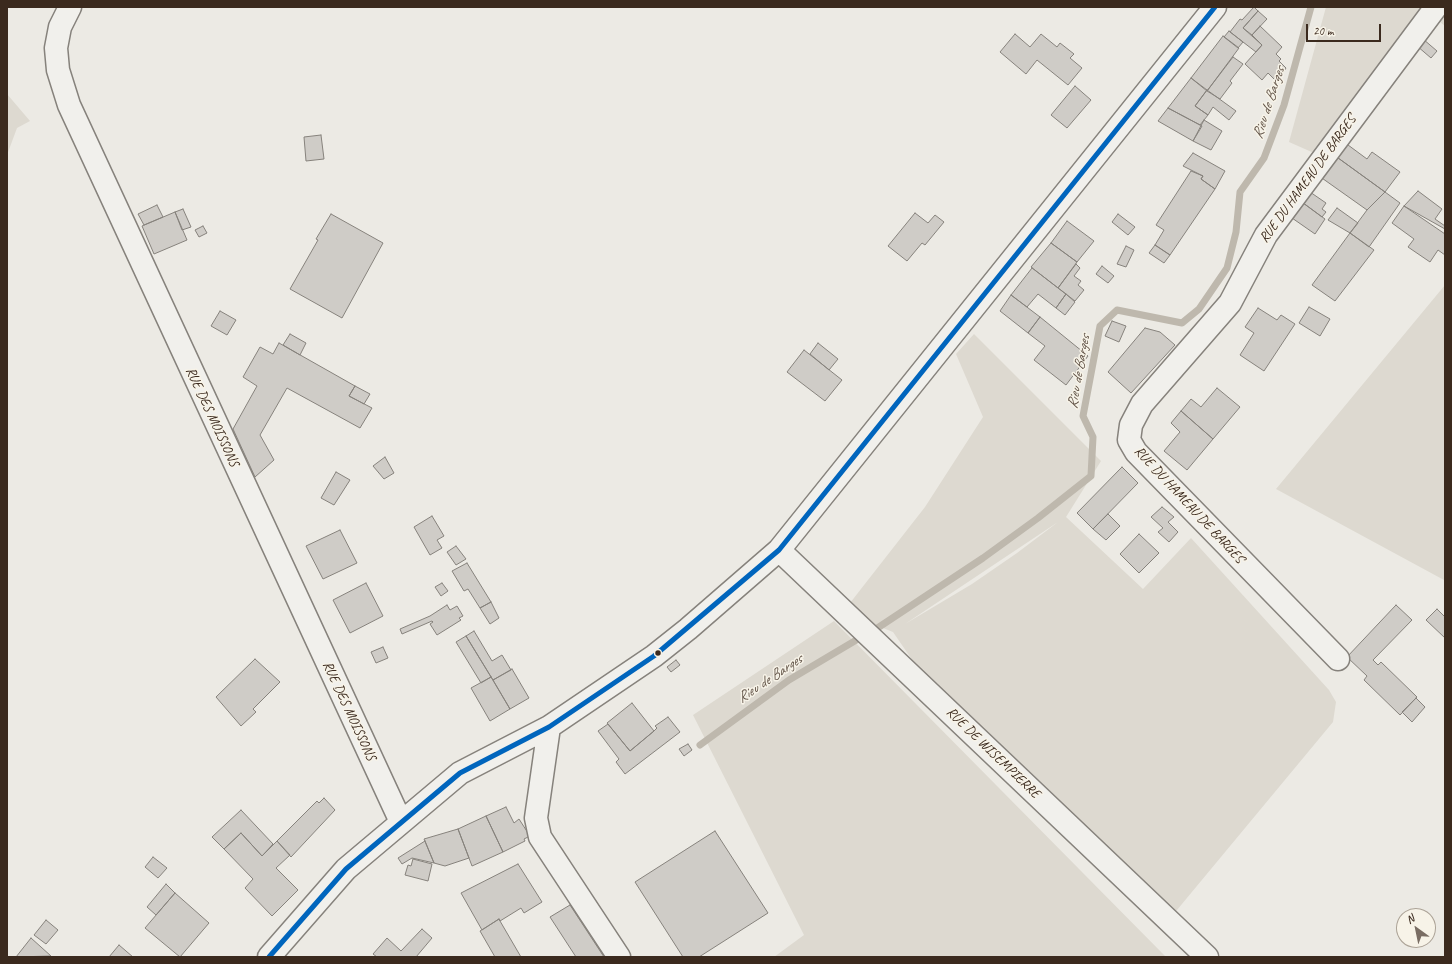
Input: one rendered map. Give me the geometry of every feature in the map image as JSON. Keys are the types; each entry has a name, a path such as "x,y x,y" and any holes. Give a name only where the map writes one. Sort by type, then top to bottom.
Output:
{"street":[{"name":"RUE DES MOISSONS","path":"70,7 60,27 56,48 58,70 69,106 401,822"},
{"path":"269,957 346,869 460,773 549,726 654,656 688,629 779,550 1215,7"},
{"name":"RUE DU HAMEAU DE BARGES","path":"1338,659 1136,452 1130,440 1131,426 1142,404 1230,303 1266,235 1436,7"},
{"name":"RUE DE WISEMPIERRE","path":"779,550 1207,957"},
{"path":"549,726 536,818 540,837 619,957"}],"shaded area":[{"path":"1326,7 1445,7 1445,26 1431,15 1323,157 1289,142"},
{"path":"7,94 30,121 17,128 7,155"},
{"path":"1445,285 1445,578 1444,580 1276,489"},
{"path":"974,334 1101,461 1066,517 1143,589 1191,538 1329,690 1336,702 1333,722 1172,916 924,677 893,632 843,612 925,507 983,417 956,354","holes":["1058,522 972,584 905,624"]},
{"path":"834,621 1166,957 774,957 804,935 693,715"}],"building":[{"path":"1254,7 1258,11 1243,28 1262,45 1256,52 1230,32 1240,19 1242,20"},
{"path":"1258,11 1267,19 1252,35 1243,28"},
{"path":"1260,26 1282,47 1276,54 1281,59 1279,61 1286,68 1277,82 1268,73 1262,80 1245,64 1262,45 1252,35"},
{"path":"1229,31 1243,42 1238,48 1224,37"},
{"path":"1015,34 1030,47 1041,34 1057,47 1060,43 1074,54 1070,58 1082,68 1068,85 1037,60 1026,74 1000,52"},
{"path":"1223,36 1239,48 1207,91 1191,78"},
{"path":"1423,39 1437,51 1431,58 1417,46"},
{"path":"1233,57 1243,64 1230,81 1232,83 1220,99 1207,91"},
{"path":"1191,78 1207,90 1195,106 1208,115 1200,125 1168,108"},
{"path":"1075,86 1091,100 1067,128 1051,115"},
{"path":"1207,90 1236,111 1229,120 1213,107 1208,115 1195,106"},
{"path":"1168,108 1202,126 1193,141 1158,121"},
{"path":"1204,120 1222,131 1211,150 1193,141"},
{"path":"321,135 324,159 306,161 304,137"},
{"path":"1344,142 1367,159 1372,152 1400,172 1385,192 1334,155"},
{"path":"1193,153 1225,171 1215,189 1201,179 1203,176 1183,166"},
{"path":"1334,155 1385,192 1367,210 1319,176"},
{"path":"1191,171 1203,176 1201,179 1215,189 1170,255 1155,245 1164,230 1156,225"},
{"path":"1418,191 1442,209 1435,219 1445,226 1445,229 1404,206"},
{"path":"1310,192 1326,203 1322,209 1326,212 1322,217 1302,202"},
{"path":"1385,192 1400,203 1369,247 1350,233 1367,210"},
{"path":"1303,203 1325,219 1315,234 1292,218"},
{"path":"157,205 163,217 144,225 138,214"},
{"path":"1404,206 1445,234 1445,255 1438,250 1430,262 1408,247 1414,239 1392,223"},
{"path":"1337,208 1358,223 1350,233 1328,220"},
{"path":"183,209 191,227 182,230 175,212"},
{"path":"175,212 187,240 154,254 142,226"},
{"path":"915,213 928,223 935,215 944,222 925,245 922,243 907,261 888,246"},
{"path":"331,214 383,243 342,318 290,289"},
{"path":"1118,214 1135,227 1128,235 1112,222"},
{"path":"1067,221 1094,241 1077,262 1051,243"},
{"path":"203,226 207,233 199,237 195,230"},
{"path":"1350,233 1374,250 1335,301 1312,285"},
{"path":"1051,243 1077,262 1058,288 1031,267"},
{"path":"1155,245 1170,255 1164,263 1149,253"},
{"path":"1126,246 1134,250 1126,267 1117,264"},
{"path":"1076,264 1080,268 1074,276 1081,281 1078,285 1084,290 1075,301 1058,288"},
{"path":"1102,266 1114,276 1108,283 1096,274"},
{"path":"1032,268 1066,294 1056,308 1038,294 1027,307 1011,295"},
{"path":"1066,294 1075,302 1065,315 1056,308"},
{"path":"1011,295 1040,317 1028,333 1000,311"},
{"path":"1309,307 1330,319 1320,336 1299,323"},
{"path":"1258,308 1277,320 1281,315 1295,324 1264,371 1240,355 1254,333 1245,327"},
{"path":"220,311 236,320 227,335 211,326"},
{"path":"1040,317 1088,356 1066,385 1034,360 1045,346 1028,333"},
{"path":"1112,321 1126,326 1119,342 1105,336"},
{"path":"1145,328 1160,332 1175,345 1131,393 1108,372"},
{"path":"290,334 306,343 300,355 283,345"},
{"path":"279,343 355,386 349,396 372,408 360,428 287,388 260,435 274,460 255,477 233,429 257,386 243,377 260,347 273,354"},
{"path":"818,343 838,359 829,370 810,354"},
{"path":"804,350 842,380 825,401 787,372"},
{"path":"355,386 370,394 364,404 349,396"},
{"path":"1217,388 1240,407 1213,439 1181,411 1191,399 1201,407"},
{"path":"1181,411 1213,439 1187,470 1164,451 1180,432 1171,423"},
{"path":"385,457 394,473 384,479 373,466"},
{"path":"1122,467 1138,483 1093,529 1077,513"},
{"path":"336,472 350,480 334,505 321,498"},
{"path":"1162,507 1174,517 1168,522 1178,532 1169,542 1158,532 1163,528 1151,517"},
{"path":"1108,514 1120,526 1106,540 1093,529"},
{"path":"432,516 444,536 437,540 442,548 430,555 414,527"},
{"path":"340,530 357,563 323,579 306,546"},
{"path":"1139,534 1159,553 1139,573 1120,554"},
{"path":"456,546 466,559 456,565 447,552"},
{"path":"467,563 491,602 480,608 468,589 464,591 452,571"},
{"path":"366,583 383,616 350,633 333,600"},
{"path":"442,583 448,591 441,596 435,587"},
{"path":"491,602 499,618 490,624 480,608"},
{"path":"447,605 450,610 457,606 463,616 459,618 461,620 437,635 430,624 433,622 432,621 402,634 400,629 430,616"},
{"path":"1396,605 1412,620 1373,660 1378,665 1381,662 1417,697 1400,715 1364,680 1367,676 1347,657"},
{"path":"1437,609 1445,617 1445,638 1426,620"},
{"path":"474,631 492,661 502,655 511,670 493,680 466,636"},
{"path":"466,636 491,677 481,683 456,642"},
{"path":"383,647 388,658 376,663 371,652"},
{"path":"255,659 280,682 253,709 256,712 241,726 216,697"},
{"path":"676,660 680,665 671,672 667,667"},
{"path":"512,669 529,698 510,709 493,680"},
{"path":"491,677 510,709 490,721 471,688"},
{"path":"1416,698 1425,707 1412,722 1402,712"},
{"path":"632,703 654,731 630,751 607,723"},
{"path":"668,717 680,732 625,774 616,762 619,759 598,731 608,724 630,751 657,728 655,726"},
{"path":"688,744 692,750 684,756 679,749"},
{"path":"324,798 335,810 291,857 277,841 317,801 319,803"},
{"path":"506,807 514,823 519,819 530,836 524,839 525,841 503,852 486,816"},
{"path":"241,810 273,844 262,856 241,833 224,849 212,837"},
{"path":"486,816 503,852 472,866 458,829"},
{"path":"458,829 469,858 445,866 434,863 424,839"},
{"path":"715,831 768,913 699,957 683,957 635,882"},
{"path":"241,833 262,856 277,841 290,855 276,868 298,890 272,916 245,888 253,879 224,849"},
{"path":"425,841 434,863 412,858 402,864 398,858"},
{"path":"153,857 167,868 158,878 145,867"},
{"path":"413,859 432,864 428,881 405,875 408,865 411,866"},
{"path":"518,864 542,902 524,913 521,908 500,921 499,919 482,930 461,893"},
{"path":"166,884 175,893 156,915 147,907"},
{"path":"175,893 209,923 180,957 145,928"},
{"path":"570,905 604,957 576,957 550,917"},
{"path":"499,919 521,957 495,957 480,931"},
{"path":"46,920 58,930 46,944 34,935"},
{"path":"422,929 432,938 416,957 377,957 373,954 387,938 401,951"},
{"path":"31,938 51,956 16,957"},
{"path":"119,945 133,957 109,957"}],"waterway":[{"name":"Rieu de Barges","path":"876,629 983,558 1038,518 1091,476 1093,437 1083,416 1100,326 1117,310 1182,323 1199,309 1227,268 1236,232 1240,192 1264,158 1284,105 1311,7"},
{"name":"Rieu de Barges","path":"700,745 789,680 858,639"}],"transit line":[{"path":"269,957 346,869 460,773 549,727 654,656 779,550 1215,7"}]}
